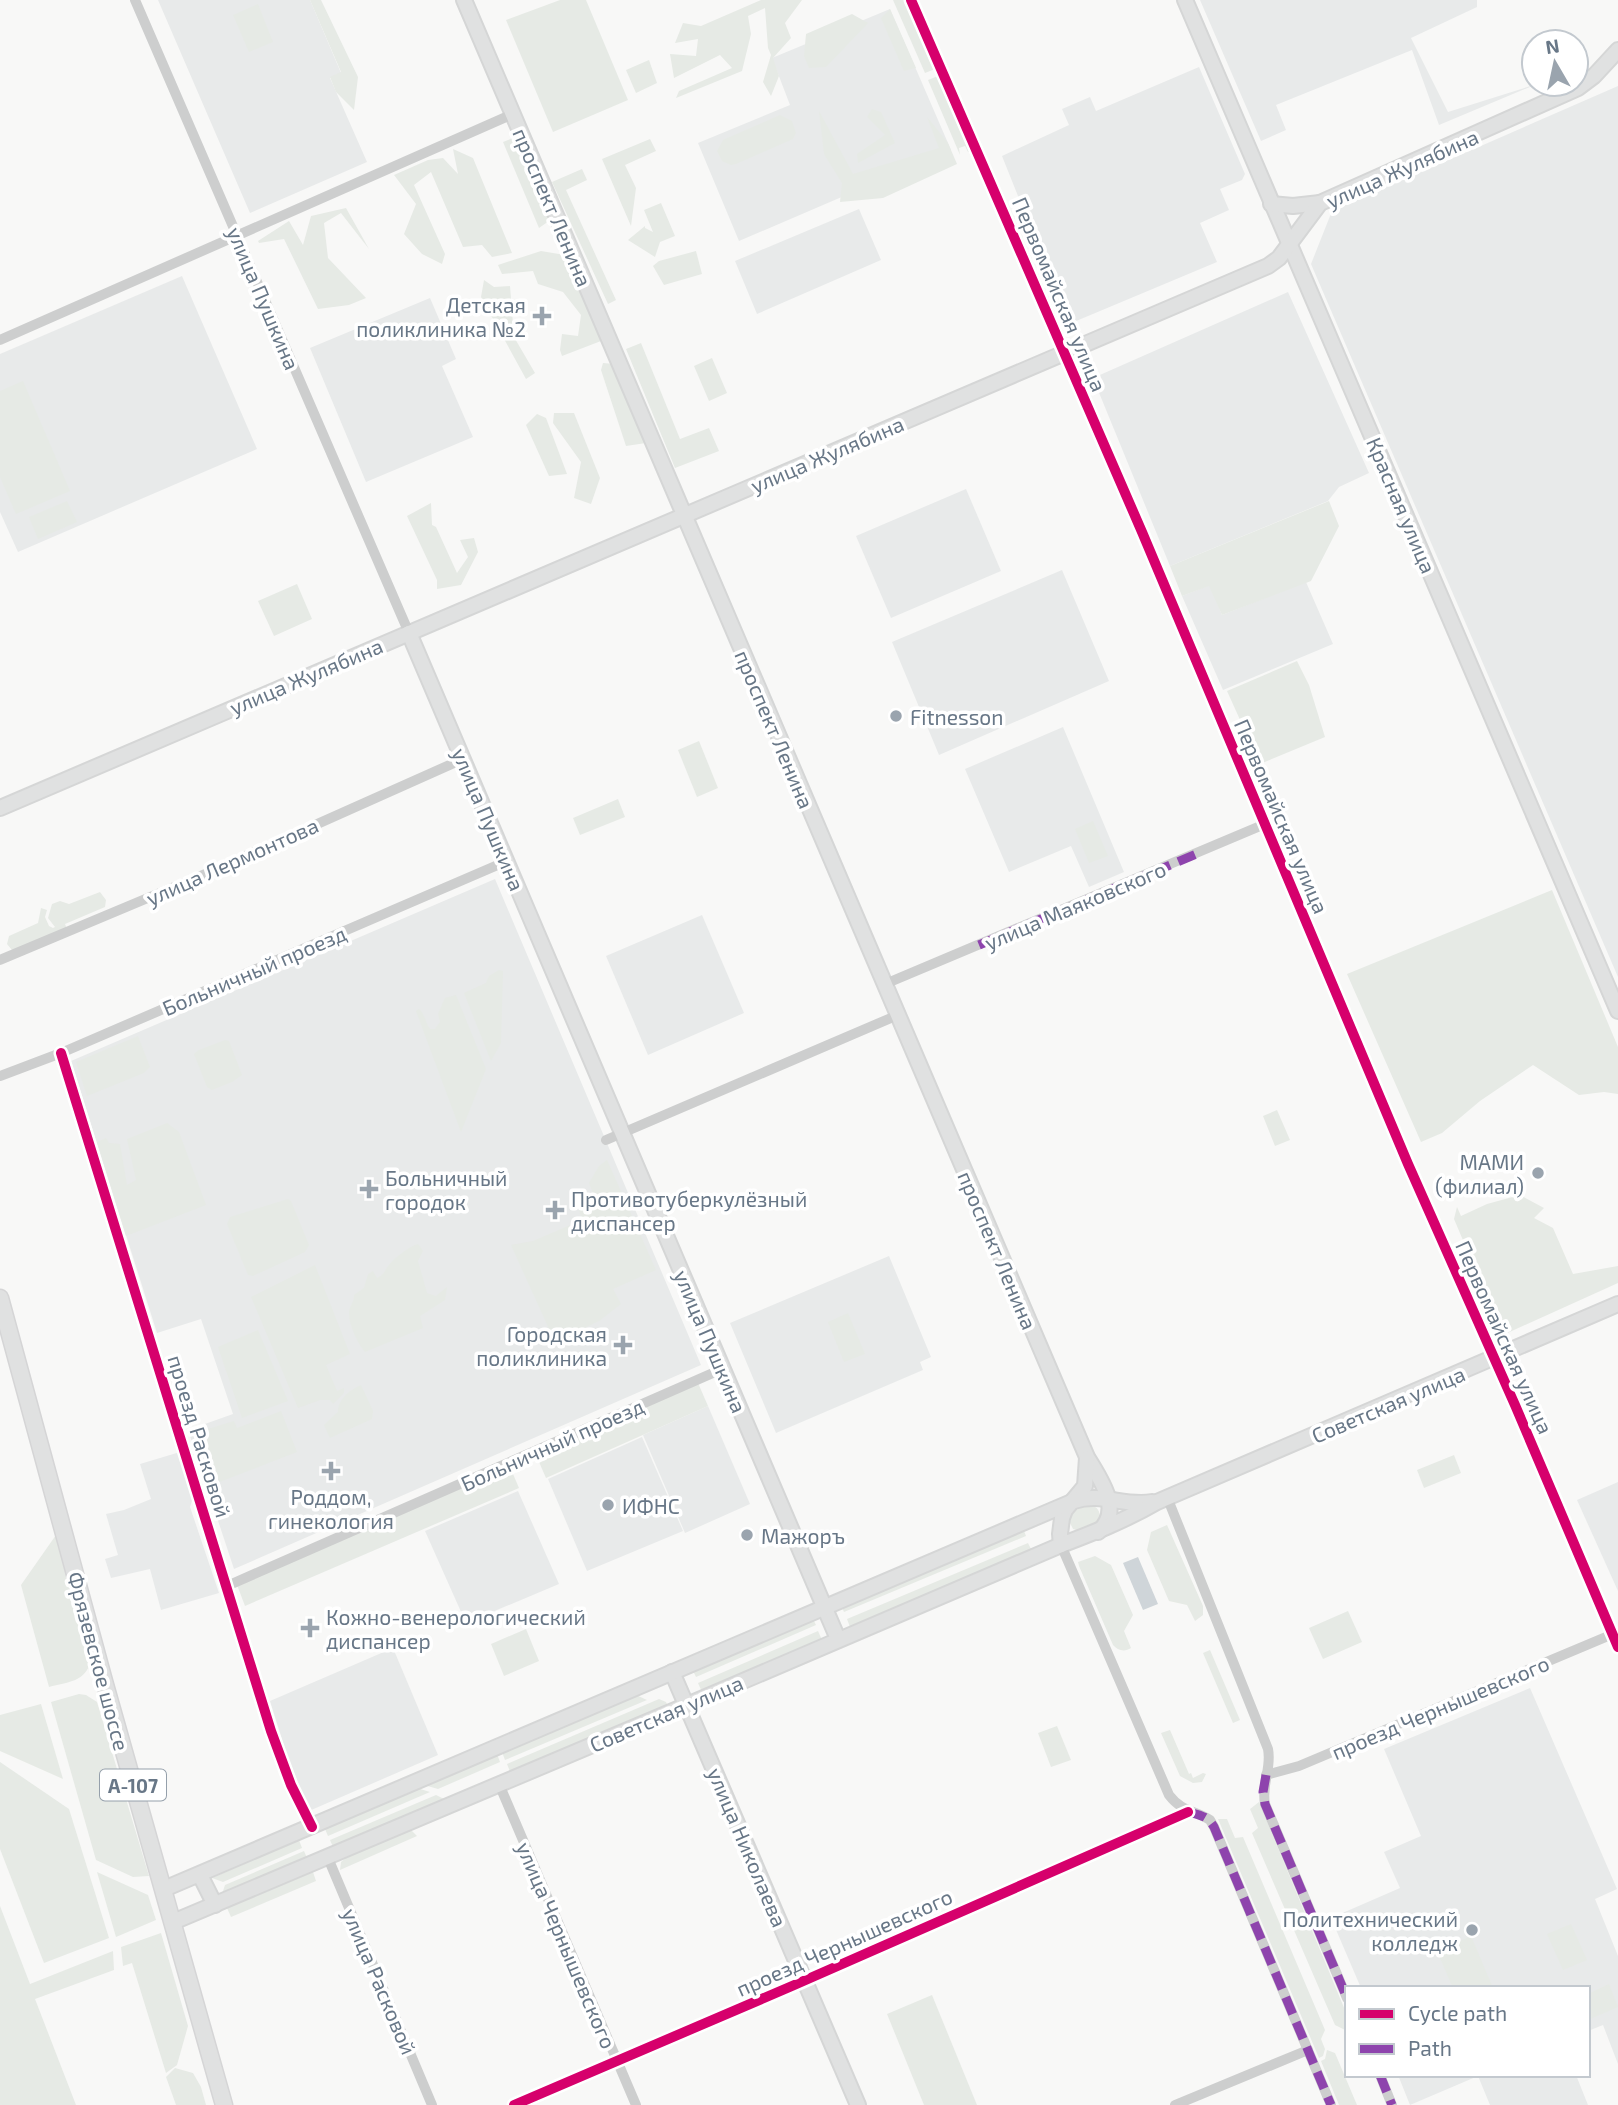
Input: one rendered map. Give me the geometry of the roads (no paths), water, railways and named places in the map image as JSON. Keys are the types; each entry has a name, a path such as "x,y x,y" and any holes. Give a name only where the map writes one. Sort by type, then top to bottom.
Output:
{"highway":[{"name":"Фрязевское шоссе","path":"0,1298 120,1740 224,2105"}],"main road":[{"name":"проспект Ленина","path":"464,0 1087,1457 1108,1499"},
{"name":"Красная улица","path":"1185,0 1618,1011"},
{"name":"улица Жулябина","path":"0,808 1268,267 1279,258 1320,203 1569,93 1594,76 1618,50"},
{"path":"1271,204 1293,206 1320,203"},
{"name":"улица Пушкина","path":"409,633 838,1639"},
{"name":"Советская улица","path":"173,1922 838,1639 1098,1532 1162,1499 1618,1304"},
{"path":"1061,1545 1059,1534 1062,1518 1065,1510 1085,1486 1087,1457"},
{"path":"1074,1501 1090,1497 1108,1499 1111,1514 1105,1526 1098,1532"},
{"name":"Советская улица","path":"1108,1499 1134,1504 1162,1499"},
{"name":"Советская улица","path":"164,1889 1074,1501"},
{"path":"1062,1518 1065,1529 1078,1538"},
{"name":"улица Николаева","path":"673,1672 859,2105"},
{"path":"200,1875 215,1905"}],"street":[{"name":"улица Пушкина","path":"135,0 409,633"},
{"name":"Первомайская улица","path":"911,0 1065,354 1408,1164 1618,1647"},
{"path":"0,340 513,114"},
{"name":"улица Лермонтова","path":"0,960 205,874 463,759"},
{"name":"улица Маяковского","path":"885,984 1265,824"},
{"name":"Больничный проезд","path":"0,1076 507,861"},
{"path":"606,1140 898,1015"},
{"name":"проезд Расковой","path":"61,1052 278,1751 291,1785 312,1826"},
{"name":"Больничный проезд","path":"227,1586 722,1369"},
{"path":"1162,1499 1268,1749 1270,1760 1263,1792 1265,1804 1345,1993"},
{"path":"1061,1545 1169,1795 1188,1812 1210,1820 1214,1828 1331,2105"},
{"name":"проезд Чернышевского","path":"1266,1775 1299,1766 1613,1634"},
{"name":"улица Чернышевского","path":"499,1784 636,2105"},
{"name":"проезд Чернышевского","path":"514,2105 1188,1812"},
{"name":"улица Расковой","path":"328,1858 432,2105"},
{"path":"1175,2105 1308,2050"},
{"path":"1381,2077 1392,2105"}],"place":[{"name":"Детская поликлиника №2","path":"542,316"},
{"name":"Fitnesson","path":"896,716"},
{"name":"МАМИ (филиал)","path":"1538,1173"},
{"name":"Больничный городок","path":"369,1189"},
{"name":"Противотуберкулёзный диспансер","path":"555,1210"},
{"name":"Городская поликлиника","path":"623,1345"},
{"name":"Роддом, гинекология","path":"331,1471"},
{"name":"ИФНС","path":"608,1505"},
{"name":"Мажоръ","path":"747,1535"},
{"name":"Кожно-венерологический диспансер","path":"310,1628"},
{"name":"Политехнический колледж","path":"1472,1930"}]}
